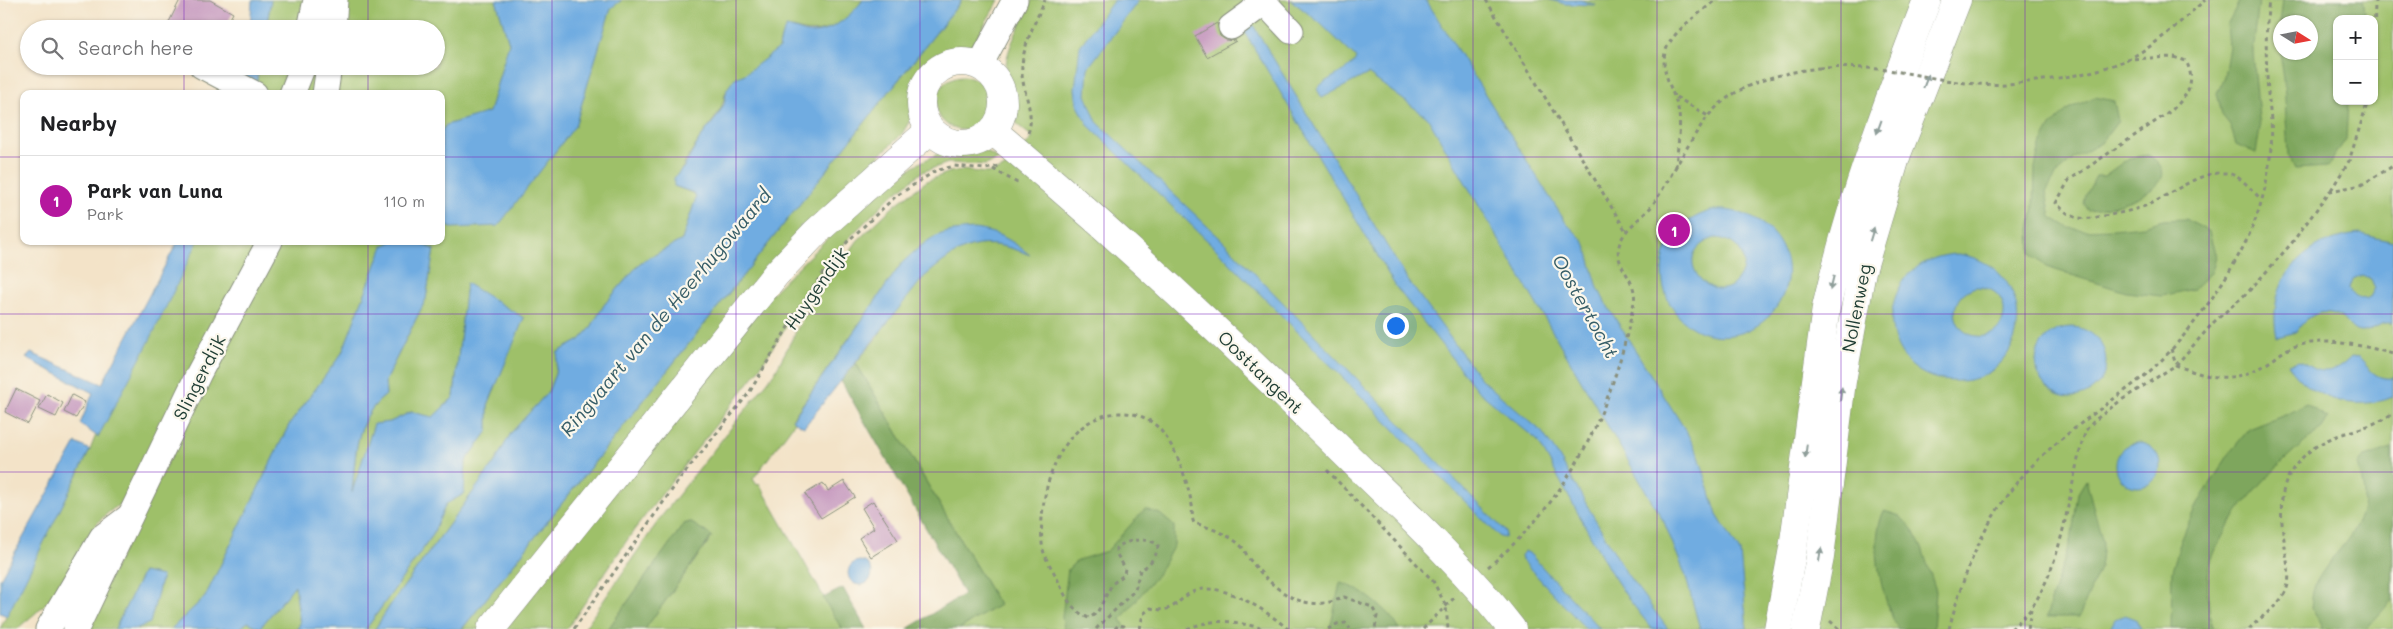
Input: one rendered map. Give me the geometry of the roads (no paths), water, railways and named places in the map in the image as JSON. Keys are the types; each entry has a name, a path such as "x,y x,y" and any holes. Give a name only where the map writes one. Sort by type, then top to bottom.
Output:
{"main road":[{"name":"Nollenweg","path":"1778,629 1792,556 1826,308 1848,219 1869,154 1927,0"},
{"name":"Nollenweg","path":"1806,629 1820,556 1842,381 1862,272 1897,154 1957,0"},
{"path":"956,62 980,65 997,79 1002,89 1003,111 993,130 984,138 962,144 945,140 930,130 924,119 921,107 922,94 930,78 944,66 956,62"},
{"name":"Huygendijk","path":"491,629 776,274 816,232 930,130"},
{"name":"Oosttangent","path":"993,130 1236,347 1425,532 1471,581 1512,629"}],"street":[{"path":"312,20 316,0"},
{"path":"334,20 335,0"},
{"path":"980,65 1015,0"},
{"path":"1232,27 1253,11 1261,0 1291,31"},
{"path":"219,75 247,90"},
{"path":"294,90 299,75"},
{"path":"326,90 328,75"},
{"name":"Slingerdijk","path":"76,629 199,373 265,246"},
{"path":"48,629 102,537 132,515"}],"water":[{"path":"252,0 271,0 268,20 251,20"},
{"path":"496,0 622,0 611,8 575,126 498,226 452,228 445,225 445,126 489,112 509,43"},
{"name":"Ringvaart van de Heerhugowaard","path":"863,0 962,0 462,629 375,629 391,604 495,462 511,433 548,392 555,374 558,352 580,340 590,329 604,305 640,263 682,240 696,198 694,193 674,186 674,178 684,167 701,137 717,117 724,104 727,89 735,78 745,74 779,48 782,34 786,27 803,32 820,32 835,26 848,16"},
{"path":"1114,0 1139,0 1088,68 1086,95 1097,122 1223,241 1506,532 1505,538 1500,537 1215,248 1089,126 1077,104 1075,89 1080,46"},
{"name":"Oostertocht","path":"1291,0 1426,0 1566,223 1582,239 1586,246 1598,288 1605,302 1686,431 1699,456 1717,515 1740,552 1747,629 1700,629 1685,574 1664,522 1427,117 1368,74 1322,98 1317,89 1326,81 1344,71 1356,58 1320,23"},
{"path":"1550,0 1580,0 1596,5 1565,4"},
{"path":"1253,25 1407,279 1480,378 1542,432 1559,457 1627,574 1668,629 1652,629 1627,597 1610,571 1538,441 1477,390 1396,287 1244,31"},
{"path":"245,75 258,75 256,85 245,80"},
{"path":"1714,210 1733,211 1764,225 1776,237 1784,252 1787,268 1786,285 1779,303 1763,322 1741,333 1713,335 1690,326 1674,310 1664,288 1663,265 1670,242 1687,223","holes":["1715,238 1734,244 1738,248 1743,260 1743,267 1741,274 1732,286 1720,289 1709,286 1700,278 1694,268 1693,257 1700,246"]},
{"path":"975,229 991,232 1004,238 1030,255 998,245 985,245 973,246 949,257 923,278 804,427 792,420 902,263 934,237 951,232"},
{"path":"2361,234 2393,242 2393,323 2383,324 2368,331 2360,332 2354,330 2336,314 2322,313 2310,317 2297,332 2277,337 2275,316 2277,297 2284,280 2307,253 2341,237","holes":["2362,275 2371,279 2375,288 2370,297 2360,299 2353,294 2350,288 2353,279"]},
{"path":"176,245 196,245 148,344 98,437 80,424 93,393 26,358 31,353 102,384"},
{"path":"424,245 434,249 426,299 385,381 386,395 368,415 362,426 356,451 352,492 374,424 390,422 411,412 433,417 454,397 466,283 524,318 488,405 488,431 466,461 464,494 446,504 432,536 366,629 297,629 300,624 295,585 260,628 248,622 239,629 171,629 205,597 289,425 342,353 383,246"},
{"path":"1958,254 1986,263 2005,280 2015,301 2017,324 2012,346 1999,365 1979,377 1953,381 1926,375 1907,360 1895,340 1892,318 1896,295 1909,275 1929,260","holes":["1976,287 1989,289 1998,295 2003,303 2004,313 2002,322 1996,330 1988,335 1970,335 1958,323 1955,311 1958,300 1970,289"]},
{"path":"2078,327 2091,333 2100,342 2104,348 2106,362 2104,376 2096,387 2085,395 2064,397 2057,395 2046,387 2038,376 2036,355 2038,348 2046,337 2057,329"},
{"path":"2351,357 2359,358 2377,375 2393,378 2393,397 2363,403 2334,400 2309,386 2288,364 2299,361 2316,370 2327,371 2337,368"},
{"path":"76,443 90,450 7,616 0,613 0,579"},
{"path":"2142,443 2154,449 2159,456 2159,474 2154,481 2147,486 2134,487 2126,484 2119,477 2116,461 2119,453 2126,446"},
{"path":"1525,551 1600,629 1586,629 1522,560 1521,555"},
{"path":"860,561 869,564 872,573 869,582 860,585 851,582 848,573 851,564"},
{"path":"143,572 162,576 150,623 135,629 115,629"},
{"path":"2125,615 2136,619 2140,629 2110,629 2115,619"}],"place":[{"name":"Park van Luna","path":"1674,230"}]}
